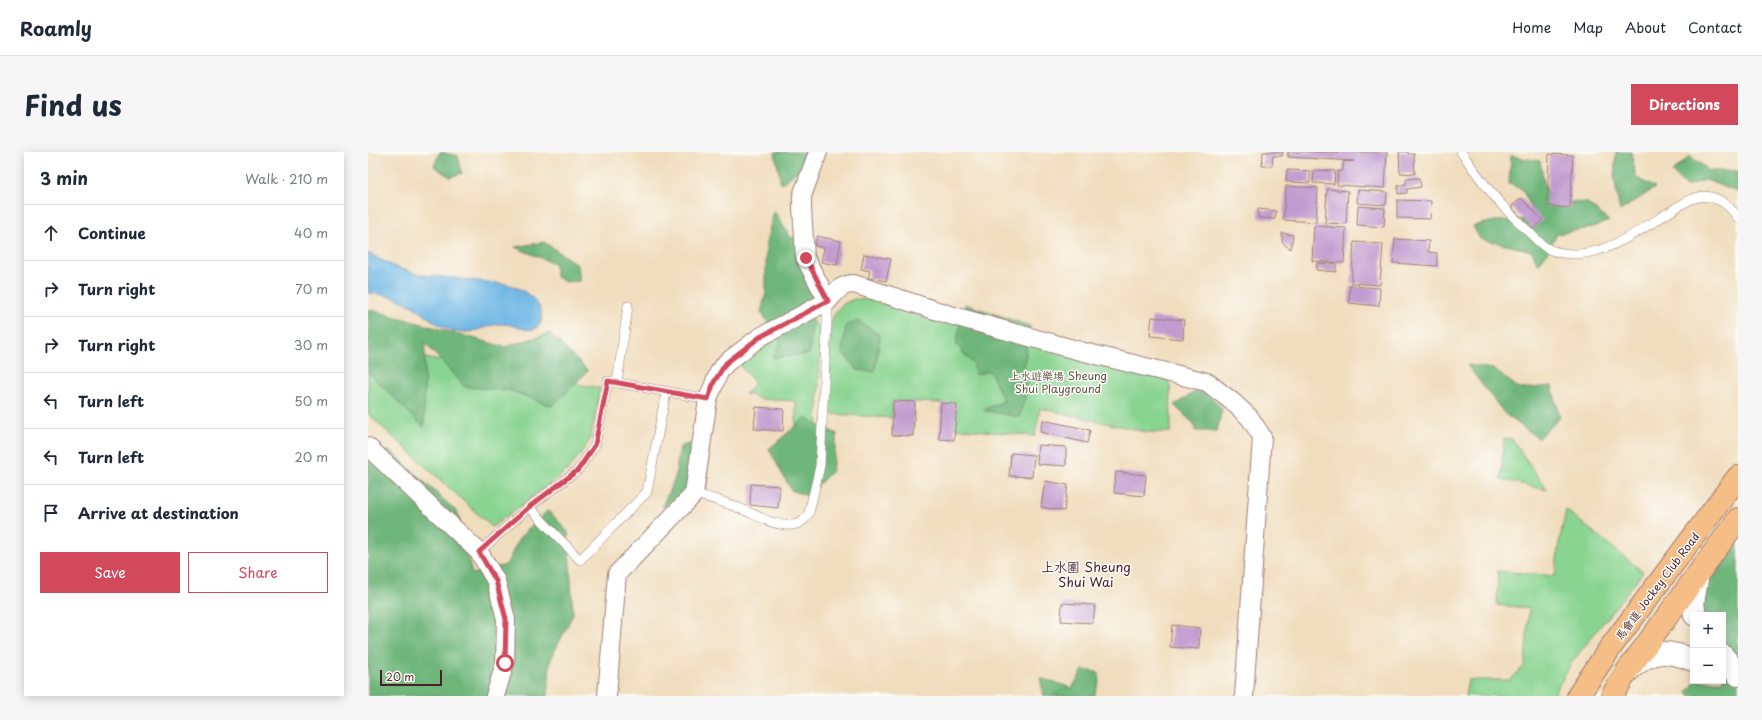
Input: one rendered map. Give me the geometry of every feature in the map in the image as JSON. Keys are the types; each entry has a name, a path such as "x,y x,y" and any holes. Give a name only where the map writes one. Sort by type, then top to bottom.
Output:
{"main road":[{"name":"馬會道 Jockey Club Road","path":"1578,696 1610,648 1738,477"},
{"path":"1612,696 1628,670 1738,519"}],"street":[{"path":"818,152 802,196 802,207 806,258 828,301"},
{"path":"607,696 617,574 694,494 708,399 714,382 726,363 760,337 828,301 841,287 848,284 854,284 950,315 1080,351 1207,382 1234,402 1250,418 1262,437 1244,696"},
{"path":"368,447 479,552 496,581 506,619 505,663 495,696"},
{"path":"1694,612 1693,603 1698,574"},
{"path":"1628,670 1641,659 1656,654 1675,654 1690,659"},
{"path":"1726,660 1738,675"},
{"path":"1726,675 1738,681"}],"lane":[{"path":"1461,152 1501,204 1544,246 1556,251 1571,254 1582,254 1614,244 1696,197 1710,197 1722,201 1733,209 1738,218"},
{"path":"694,494 723,502 776,522 791,526 800,524 805,520 812,502 820,466 828,301"},
{"path":"617,382 628,306"},
{"path":"479,552 529,507 578,470 595,445 608,381 708,399"},
{"path":"529,507 580,560 647,492 666,392"}],"green space":[{"path":"440,152 458,156 462,173 450,177 434,166"},
{"path":"775,152 809,152 806,164 781,184"},
{"path":"1616,152 1631,152 1636,177 1655,188 1620,211 1614,178"},
{"path":"1511,156 1540,161 1544,183 1550,200 1587,203 1609,221 1590,228 1557,234 1547,253 1538,265 1532,251 1480,239 1473,226 1495,221 1537,219 1522,189 1509,184"},
{"path":"1690,156 1710,171 1738,171 1737,192 1706,180 1686,186 1672,172"},
{"path":"774,211 791,238 808,231 819,270 809,354 772,358 781,342 761,312 766,293 766,243"},
{"path":"544,242 578,265 580,281 566,282 556,277 555,264 515,247"},
{"name":"上水遊樂場 Sheung Shui Playground","path":"855,299 866,299 1170,380 1171,432 1146,432 1040,408 1035,436 955,428 941,403 893,401 892,418 833,414 827,408 832,319 841,306"},
{"path":"965,304 1030,326 1024,368 1026,394 1019,417 983,410 1004,401 990,371 975,375 974,365 956,344"},
{"path":"368,309 505,347 550,333 588,371 552,406 509,390 465,387 425,343 424,428 368,372"},
{"path":"858,321 880,335 875,372 857,370 842,352 846,325"},
{"path":"815,323 821,330 817,429 796,429 796,401 759,399 752,394 745,394 755,383 738,363 781,336"},
{"path":"368,351 384,351 600,388 590,440 568,470 492,527 368,414"},
{"path":"1467,365 1493,369 1520,389 1552,386 1560,418 1538,438 1505,414"},
{"path":"1198,390 1207,392 1222,409 1217,431 1195,431 1194,424 1174,405"},
{"path":"805,418 837,434 832,471 807,496 791,490 769,449"},
{"path":"708,437 706,490 681,507 662,506 675,478 680,447"},
{"path":"1504,438 1512,439 1547,490 1501,479"},
{"path":"391,451 458,513 472,574 506,565 520,537 548,510 568,532 573,614 550,661 548,696 368,696 368,452"},
{"path":"1566,510 1643,572 1572,662 1553,696 1465,696 1468,680 1510,680 1525,665 1529,608 1497,605 1498,571 1555,576 1559,543"},
{"path":"1738,544 1738,696 1690,696 1687,692 1694,684 1726,684 1726,612 1697,612 1700,593"},
{"path":"1083,670 1098,672 1100,679 1094,696 1044,696 1040,678 1072,688"}],"water":[{"path":"368,253 393,266 417,274 506,284 518,288 530,296 539,307 541,313 540,323 537,327 531,330 504,324 493,325 468,332 456,331 444,327 406,302 387,296 368,293"}],"building":[{"path":"1263,152 1283,152 1282,156 1273,156 1272,166 1262,166"},
{"path":"1288,152 1387,152 1385,188 1337,185 1338,171 1343,171 1343,162 1354,161 1288,157"},
{"path":"1399,152 1414,154 1415,174 1400,173"},
{"path":"1549,154 1573,155 1570,208 1547,206"},
{"path":"1287,170 1310,171 1310,183 1286,182"},
{"path":"1314,170 1335,171 1334,184 1313,183"},
{"path":"1419,178 1421,187 1407,189 1407,193 1398,194 1398,186 1406,184 1406,179"},
{"path":"1286,186 1318,188 1316,222 1283,220"},
{"path":"1327,189 1348,191 1346,224 1325,223"},
{"path":"1358,190 1387,192 1386,205 1357,203"},
{"path":"1521,198 1543,220 1533,229 1511,207"},
{"path":"1397,200 1431,201 1430,219 1397,218"},
{"path":"1358,206 1385,208 1384,227 1357,225"},
{"path":"1258,209 1276,211 1275,219 1258,218"},
{"path":"1314,226 1346,228 1344,263 1312,261"},
{"path":"1282,233 1293,235 1291,249 1282,241"},
{"path":"817,236 841,241 837,265 821,262 824,248 815,246"},
{"path":"1395,239 1429,241 1428,252 1437,253 1437,266 1393,263"},
{"path":"1354,242 1383,244 1380,285 1351,283"},
{"path":"864,254 891,259 886,281 868,278 870,271 861,269"},
{"path":"1317,263 1336,264 1336,272 1316,270"},
{"path":"1350,286 1380,288 1379,306 1349,303"},
{"path":"1152,317 1184,320 1183,339 1150,336"},
{"path":"893,401 915,402 913,436 892,435"},
{"path":"941,403 957,404 954,440 939,439"},
{"path":"756,407 784,409 783,431 754,429"},
{"path":"1043,420 1090,430 1087,443 1040,432"},
{"path":"1038,445 1066,447 1066,466 1037,464"},
{"path":"1011,453 1034,455 1032,477 1009,476"},
{"path":"1116,472 1146,475 1144,496 1114,493"},
{"path":"1045,481 1068,485 1064,511 1041,507"},
{"path":"751,484 780,486 778,508 750,505"},
{"path":"1062,603 1095,605 1093,623 1061,621"},
{"path":"1172,625 1200,628 1199,649 1170,647"}],"district":[{"name":"上水圍 Sheung Shui Wai","path":"1086,574"}],"route":[{"path":"505,663 506,619 496,581 479,552 529,507 578,470 595,445 608,381 708,399 714,382 726,363 760,337 828,301 810,270 806,258"}]}
